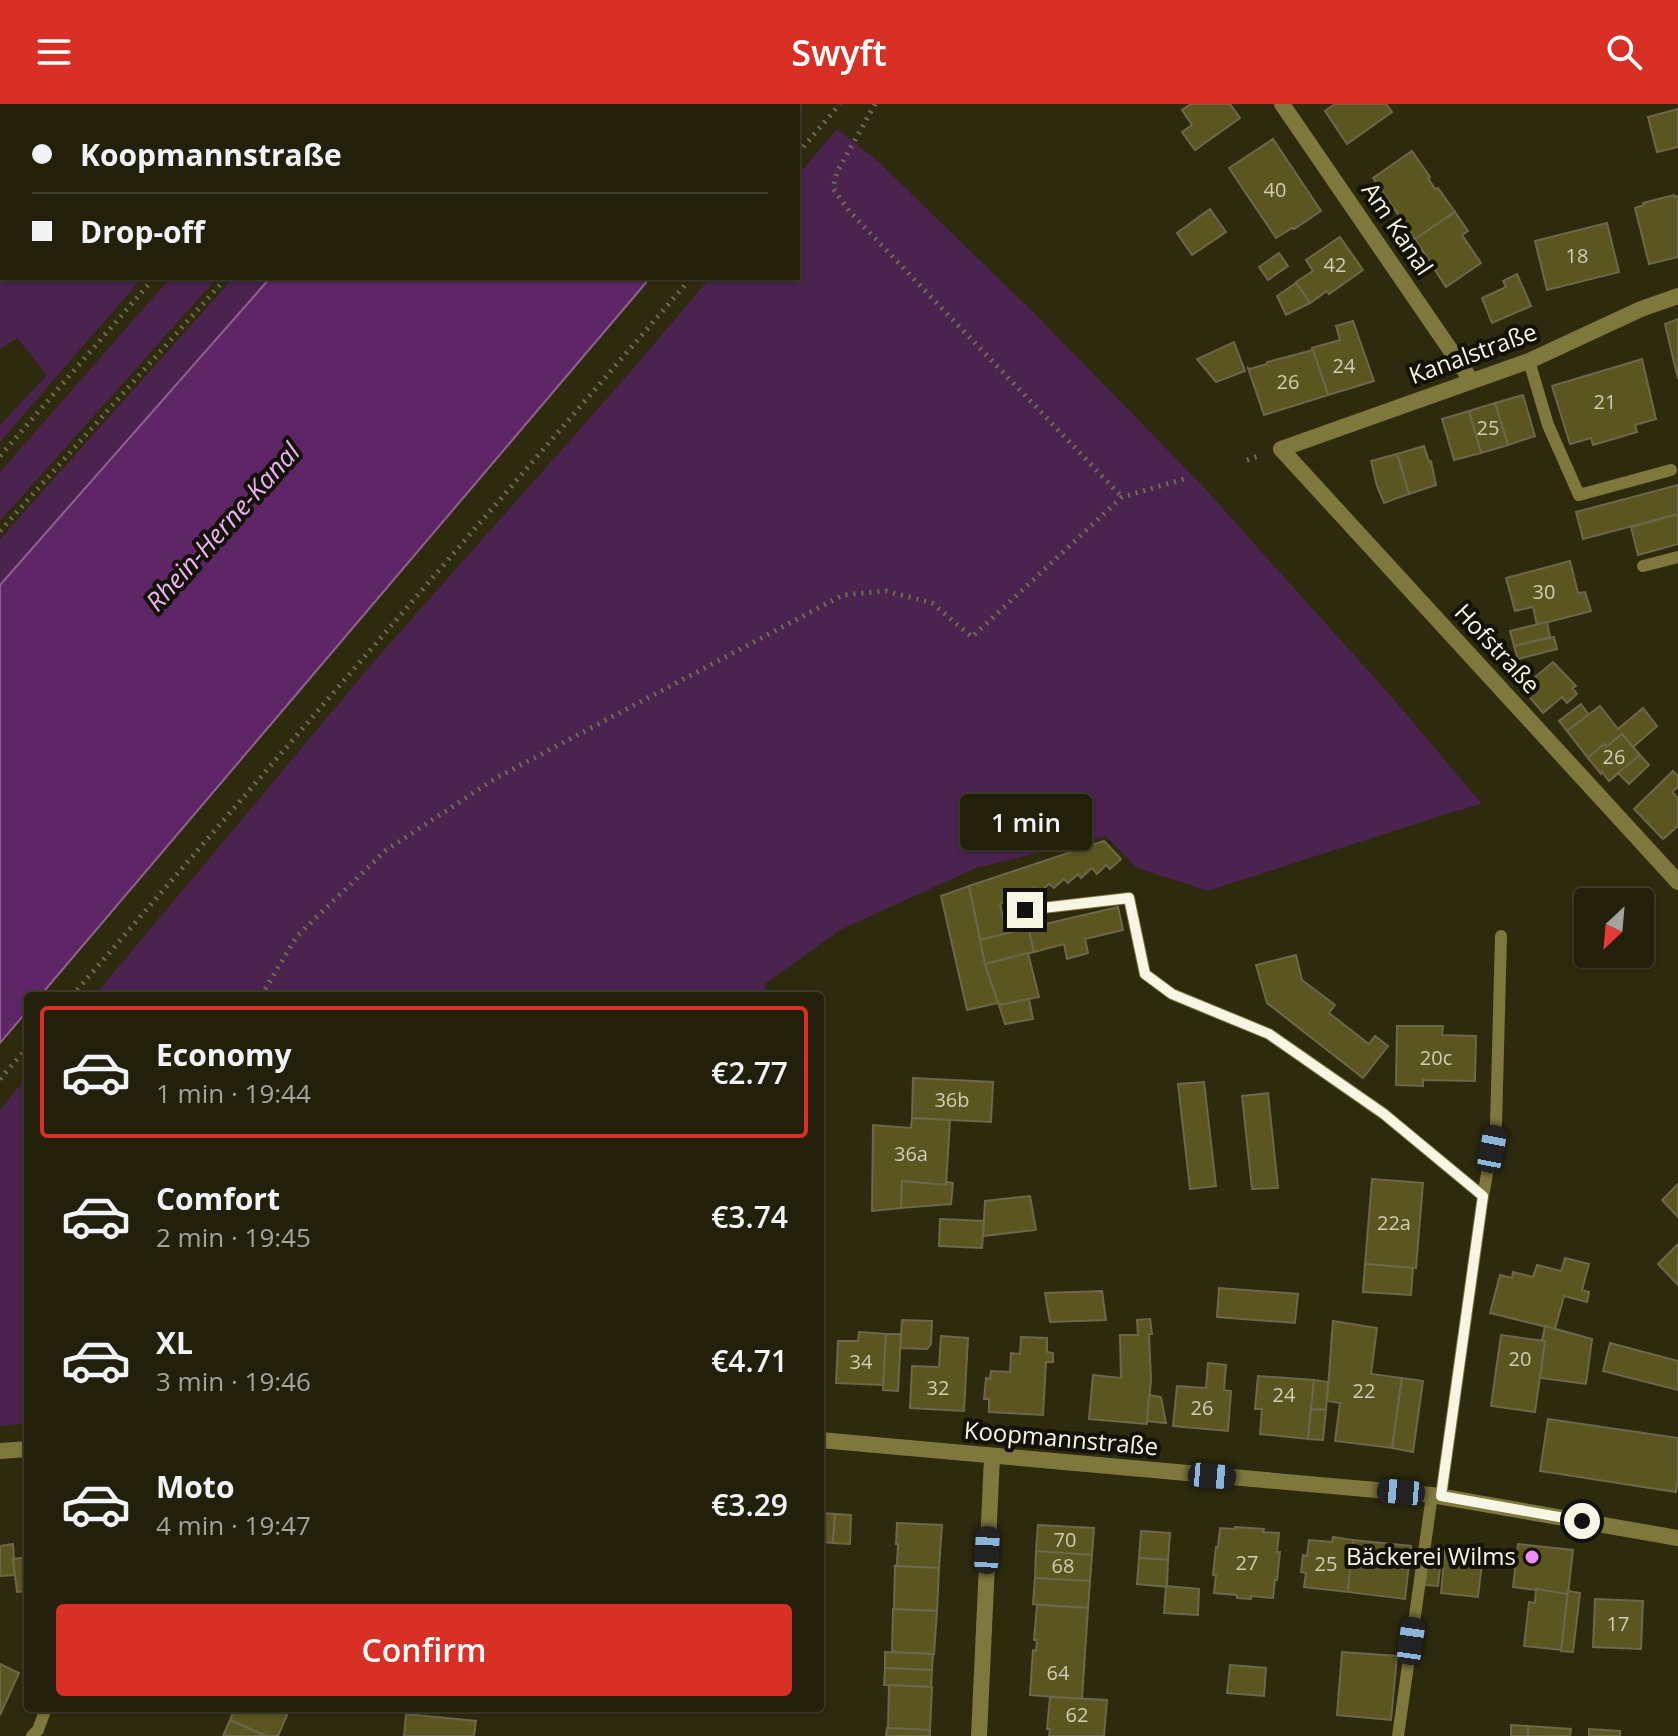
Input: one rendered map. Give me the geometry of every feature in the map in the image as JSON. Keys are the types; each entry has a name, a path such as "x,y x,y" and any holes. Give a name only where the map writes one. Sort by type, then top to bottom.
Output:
{"street":[{"name":"Am Kanal","path":"1282,104 1471,380"},
{"name":"Kanalstraße","path":"1281,449 1529,361 1641,309 1678,296"},
{"name":"Hofstraße","path":"1281,449 1678,882"},
{"name":"Koopmannstraße","path":"824,1440 1437,1496 1678,1538"},
{"path":"0,1451 24,1449"},
{"path":"979,1736 992,1457"}],"lane":[{"path":"1529,361 1548,425 1579,495 1671,470"},
{"path":"1643,566 1678,557"},
{"path":"1025,910 1129,898 1145,974 1172,994 1269,1034 1384,1114 1483,1196"},
{"path":"1398,1736 1496,1125 1501,936"},
{"path":"32,1736 38,1730 45,1712"}],"path":[{"path":"800,151 840,104"},
{"path":"875,104 837,172 833,188 849,211 1122,497"},
{"path":"0,456 152,280"},
{"path":"0,531 224,280"},
{"path":"75,992 689,280"},
{"path":"263,992 297,936 385,851 496,778 843,595 886,591 932,603 972,637 1122,497 1184,479"},
{"path":"0,1079 24,1052"}],"shaded area":[{"path":"837,129 880,163 1037,316 1199,482 1390,695 1482,804 1208,891 1137,868 1106,836 976,868 840,930 765,984 766,992 97,992 377,658 708,280 800,280 800,173"},
{"path":"0,280 140,280 0,442 0,425 47,375 17,338 0,349"},
{"path":"168,280 215,280 0,521 0,472"},
{"path":"231,280 268,280 0,585 0,539"},
{"path":"24,1080 24,1423 0,1426 0,1110"}],"water":[{"name":"Rhein-Herne-Kanal","path":"268,280 648,280 43,992 24,992 24,1015 0,1043 0,585"}],"building":[{"path":"1191,104 1230,104 1240,118 1195,150 1182,132 1192,125 1182,110"},
{"path":"1335,104 1386,104 1392,112 1347,144 1325,111"},
{"path":"1678,109 1678,147 1657,152 1648,117"},
{"path":"1273,139 1321,211 1276,238 1229,168"},
{"path":"1412,151 1435,189 1438,188 1455,212 1415,239 1373,178"},
{"path":"1678,196 1678,257 1649,264 1635,208"},
{"path":"1210,209 1226,232 1192,255 1177,233"},
{"path":"1455,212 1468,231 1462,235 1481,263 1446,287 1415,239"},
{"path":"1607,223 1619,272 1547,290 1535,241"},
{"path":"1340,237 1363,270 1329,294 1327,291 1310,303 1296,282 1313,271 1306,260"},
{"path":"1279,253 1288,266 1268,280 1259,267"},
{"path":"1517,274 1531,306 1492,323 1482,298 1506,287 1503,281"},
{"path":"1296,283 1310,303 1286,315 1277,296"},
{"path":"1678,319 1678,379 1665,324"},
{"path":"1353,321 1374,381 1328,395 1312,348 1340,340 1336,326"},
{"path":"1234,342 1245,371 1216,382 1197,359"},
{"path":"1313,350 1328,395 1264,415 1248,368"},
{"path":"1642,359 1656,419 1635,425 1637,432 1593,445 1591,438 1570,444 1552,386"},
{"path":"1523,395 1535,436 1508,445 1495,403"},
{"path":"1495,403 1508,445 1481,453 1469,411"},
{"path":"1469,411 1481,453 1454,460 1442,419"},
{"path":"1424,446 1436,485 1409,494 1397,454"},
{"path":"1397,454 1409,494 1384,503 1371,461"},
{"path":"1678,485 1678,514 1583,539 1576,512"},
{"path":"1678,514 1678,544 1638,555 1631,527"},
{"path":"1570,561 1578,593 1585,592 1591,611 1537,625 1533,607 1515,611 1506,578"},
{"path":"1547,622 1550,637 1514,646 1510,631"},
{"path":"1554,637 1557,649 1518,659 1514,646"},
{"path":"1553,662 1576,686 1572,688 1577,694 1567,703 1562,697 1543,713 1522,688"},
{"path":"1581,704 1589,715 1567,731 1559,721"},
{"path":"1600,706 1618,729 1643,708 1657,726 1633,747 1622,734 1588,758 1567,731"},
{"path":"1622,734 1640,755 1609,781 1588,758"},
{"path":"1640,755 1649,765 1629,784 1618,773"},
{"path":"1673,771 1678,776 1678,787 1672,792 1678,798 1678,826 1663,839 1634,809"},
{"path":"1104,841 1121,859 1110,869 1106,865 1097,874 1092,868 1081,878 1078,874 1068,883 1064,879 1054,888 1049,884 1039,893 1034,888 1024,897 1020,893 1000,904 1007,934 980,940 969,886"},
{"path":"969,886 985,964 998,1003 967,1010 941,896"},
{"path":"1118,907 1123,930 1085,939 1088,953 1067,959 1064,944 1034,952 1028,928"},
{"path":"1028,928 1034,952 985,964 980,940"},
{"path":"1028,953 1039,997 999,1005 985,964"},
{"path":"1296,955 1302,980 1335,1005 1329,1013 1369,1044 1375,1036 1388,1046 1363,1078 1267,1003 1256,965"},
{"path":"1029,999 1033,1019 1005,1024 999,1005"},
{"path":"1397,1026 1443,1026 1442,1035 1476,1036 1475,1081 1423,1080 1423,1086 1396,1085"},
{"path":"913,1078 993,1082 991,1122 912,1118"},
{"path":"1204,1082 1216,1186 1190,1189 1178,1084"},
{"path":"1268,1093 1278,1188 1252,1189 1242,1096"},
{"path":"912,1118 950,1120 946,1185 902,1181 901,1208 872,1211 873,1125 911,1128"},
{"path":"1372,1179 1423,1183 1416,1268 1365,1264"},
{"path":"902,1181 953,1183 951,1204 901,1208"},
{"path":"1678,1184 1678,1217 1662,1200"},
{"path":"1030,1196 1036,1230 983,1236 985,1201"},
{"path":"940,1219 984,1221 982,1248 939,1246"},
{"path":"1678,1244 1678,1285 1658,1264"},
{"path":"1565,1258 1589,1264 1582,1290 1589,1292 1587,1302 1564,1296 1555,1329 1490,1313 1500,1275 1512,1278 1513,1272 1533,1277 1537,1265 1561,1271"},
{"path":"1365,1264 1413,1268 1411,1295 1363,1292"},
{"path":"1219,1288 1298,1294 1295,1323 1217,1317"},
{"path":"1102,1291 1106,1320 1050,1322 1045,1293"},
{"path":"1150,1319 1151,1380 1147,1424 1089,1419 1093,1375 1121,1378 1120,1335 1138,1335 1137,1320"},
{"path":"902,1320 932,1321 931,1344 927,1349 900,1348"},
{"path":"1333,1321 1377,1328 1371,1374 1402,1378 1392,1448 1335,1441 1340,1403 1327,1401"},
{"path":"1545,1326 1592,1339 1586,1384 1540,1378"},
{"path":"859,1332 886,1334 883,1385 836,1383 838,1341 858,1341"},
{"path":"886,1334 901,1334 898,1391 883,1390"},
{"path":"1501,1335 1545,1341 1535,1412 1491,1406"},
{"path":"941,1336 968,1338 964,1411 910,1408 912,1366 939,1367"},
{"path":"1021,1337 1047,1338 1047,1352 1053,1353 1053,1362 1046,1362 1043,1415 989,1412 989,1399 984,1399 986,1378 990,1379 991,1371 1010,1372 1011,1353 1020,1354"},
{"path":"1610,1343 1678,1361 1678,1390 1603,1371"},
{"path":"1208,1363 1226,1365 1224,1390 1231,1391 1228,1431 1173,1426 1177,1386 1206,1388"},
{"path":"1258,1376 1314,1380 1308,1439 1260,1434 1262,1409 1255,1409"},
{"path":"1402,1378 1423,1381 1413,1452 1392,1448"},
{"path":"1314,1380 1328,1382 1326,1410 1311,1409"},
{"path":"1149,1395 1161,1397 1166,1423 1147,1421"},
{"path":"1311,1409 1326,1410 1323,1440 1308,1439"},
{"path":"1548,1419 1678,1438 1676,1492 1540,1471"},
{"path":"824,1513 835,1514 833,1543 824,1542"},
{"path":"835,1514 851,1515 850,1544 833,1543"},
{"path":"897,1523 942,1525 939,1568 895,1566"},
{"path":"1038,1525 1094,1528 1092,1555 1036,1551"},
{"path":"1220,1528 1279,1533 1277,1552 1280,1552 1273,1598 1237,1598 1237,1595 1214,1593 1216,1575 1213,1575"},
{"path":"1141,1531 1170,1533 1168,1560 1139,1558"},
{"path":"1333,1537 1353,1540 1348,1592 1304,1587 1306,1573 1301,1572 1309,1540 1332,1542"},
{"path":"1353,1540 1411,1546 1405,1599 1348,1592"},
{"path":"13,1544 15,1575 0,1576 0,1546"},
{"path":"1518,1544 1573,1550 1568,1594 1513,1587"},
{"path":"1445,1550 1483,1554 1478,1597 1441,1593"},
{"path":"1036,1551 1092,1555 1090,1581 1035,1578"},
{"path":"24,1558 24,1591 17,1592 13,1559"},
{"path":"1139,1558 1168,1560 1167,1587 1137,1584"},
{"path":"1427,1559 1441,1560 1438,1586 1425,1585"},
{"path":"895,1566 939,1568 937,1611 894,1609"},
{"path":"1035,1578 1090,1581 1088,1608 1033,1604"},
{"path":"1166,1586 1199,1589 1198,1615 1164,1613"},
{"path":"1536,1589 1568,1594 1562,1650 1524,1646 1529,1602 1535,1603"},
{"path":"1568,1591 1580,1593 1573,1652 1561,1651"},
{"path":"1595,1599 1643,1601 1641,1649 1593,1647"},
{"path":"1037,1605 1088,1608 1082,1699 1030,1695 1033,1650 1036,1651 1037,1640 1034,1640"},
{"path":"893,1609 937,1611 934,1654 892,1652"},
{"path":"885,1652 933,1654 932,1670 885,1668"},
{"path":"1342,1652 1397,1656 1391,1720 1337,1715"},
{"path":"0,1664 19,1673 0,1715"},
{"path":"1230,1665 1266,1668 1264,1696 1227,1693"},
{"path":"885,1668 932,1670 931,1687 884,1685"},
{"path":"889,1685 932,1687 930,1730 888,1728"},
{"path":"1050,1697 1107,1700 1104,1736 1049,1736"},
{"path":"233,1712 288,1712 278,1736 266,1736 230,1720"},
{"path":"406,1714 476,1721 474,1736 404,1736"},
{"path":"230,1720 266,1736 223,1736"},
{"path":"1511,1725 1528,1726 1528,1736 1511,1736"},
{"path":"1528,1726 1571,1729 1570,1736 1528,1736"},
{"path":"887,1728 930,1730 930,1736 886,1736"},
{"path":"1589,1729 1620,1731 1620,1736 1589,1736"}],"place":[{"name":"Bäckerei Wilms","path":"1532,1557"}],"route":[{"path":"1025,910 1129,898 1145,974 1172,994 1269,1034 1384,1114 1483,1196 1441,1496 1582,1521"}]}
